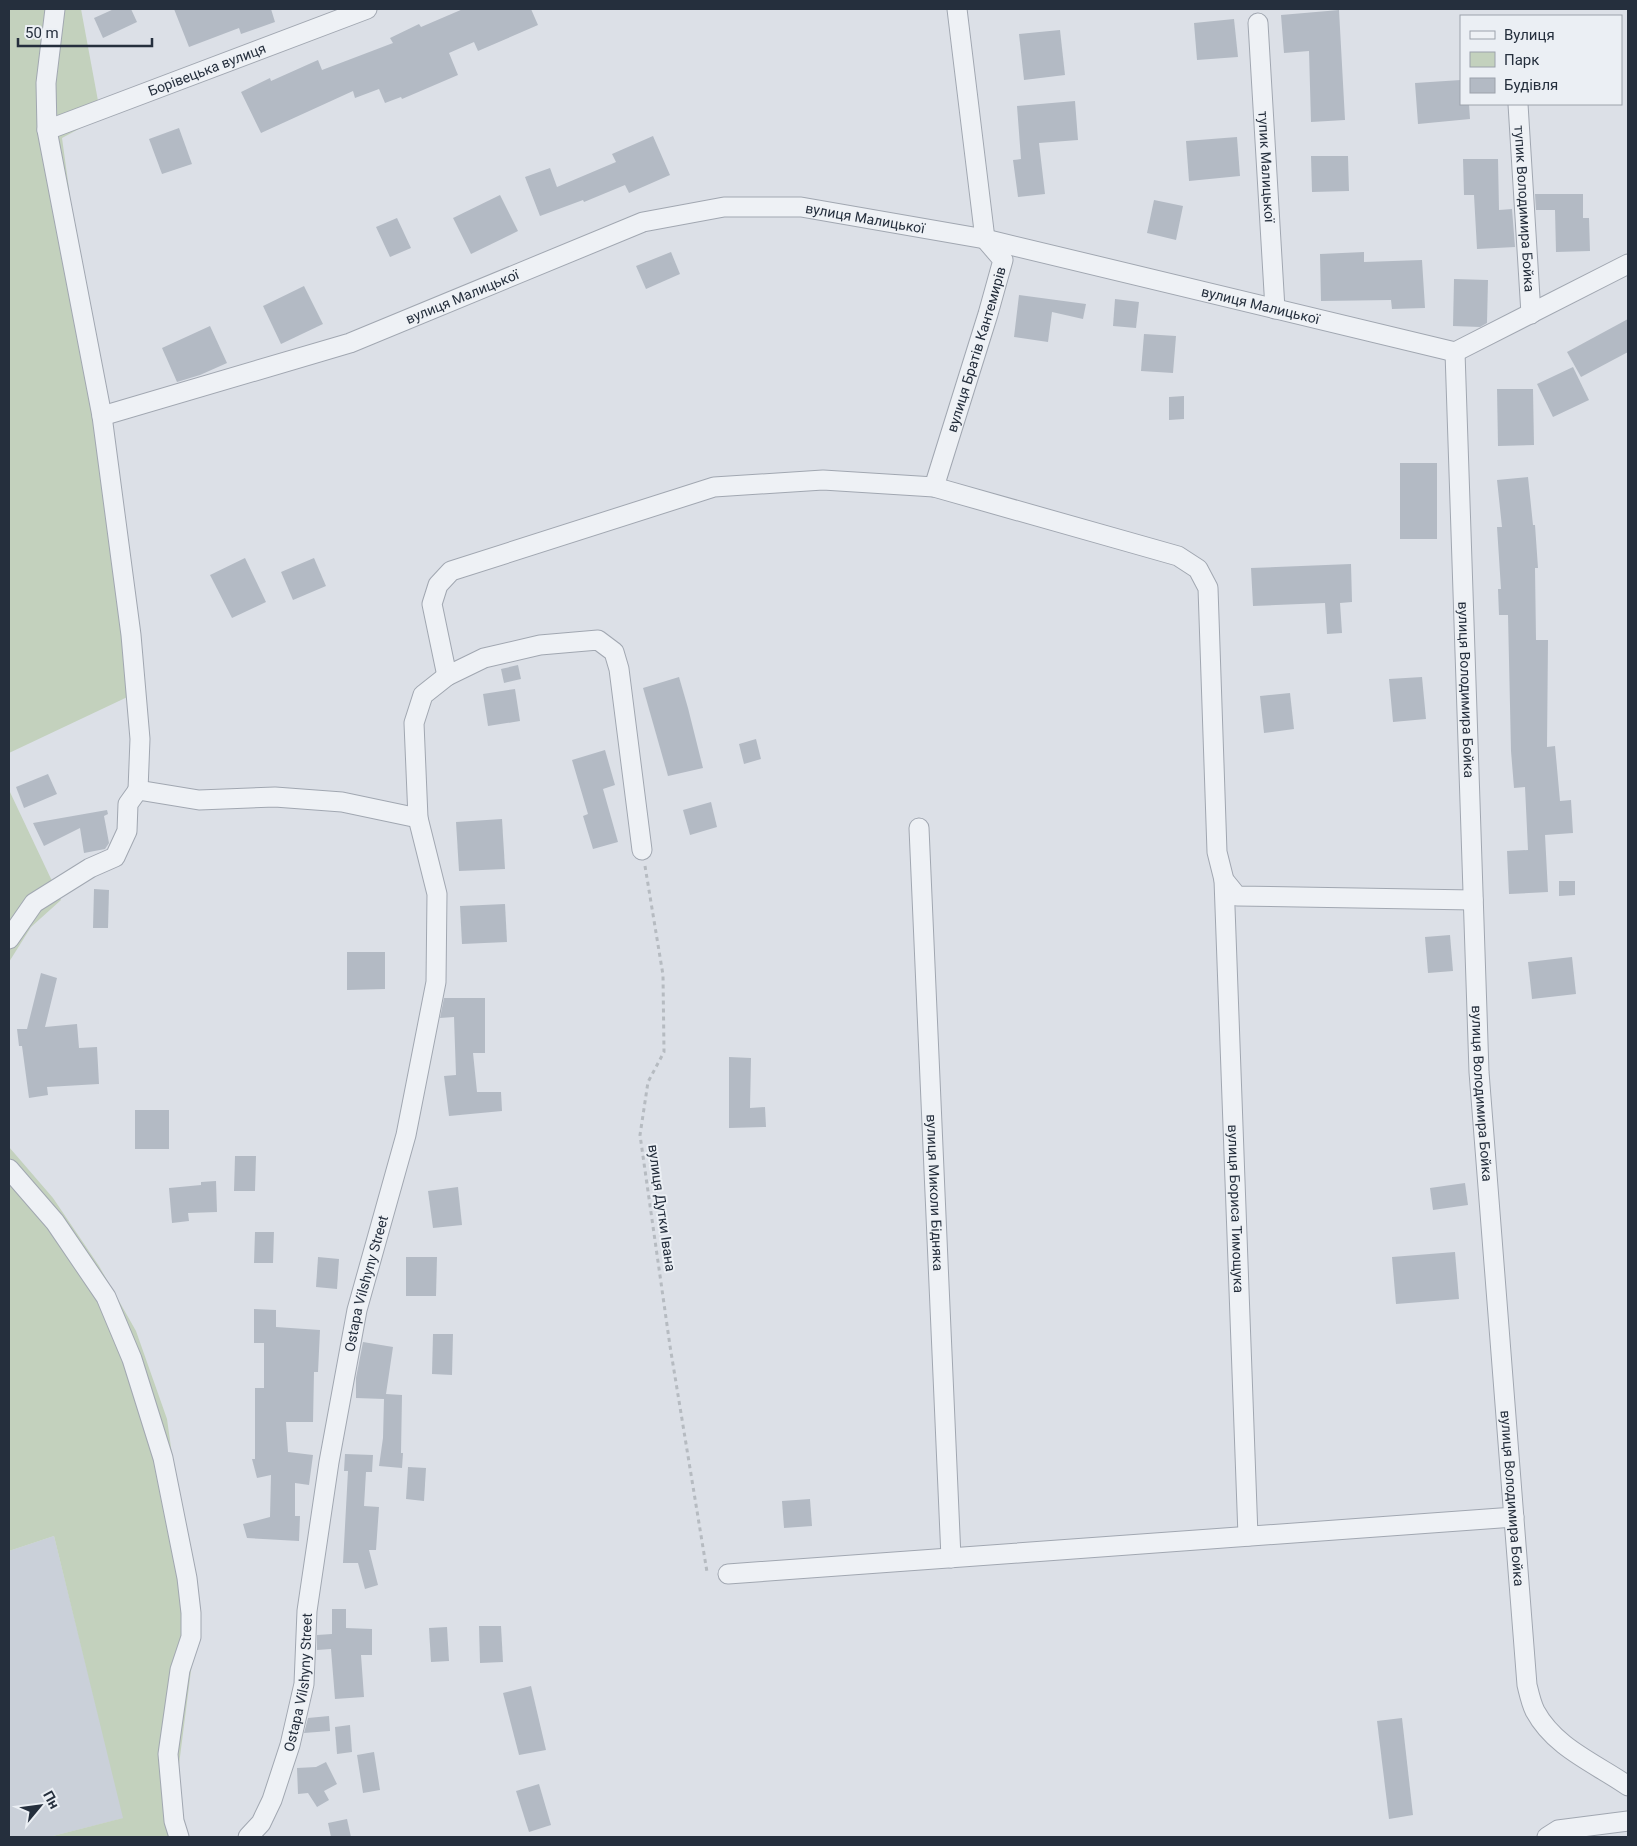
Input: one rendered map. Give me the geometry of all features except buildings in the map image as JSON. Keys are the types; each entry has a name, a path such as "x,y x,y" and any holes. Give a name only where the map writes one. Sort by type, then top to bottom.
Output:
{"street":[{"path":"9,939 34,903 90,868 115,857 127,831 128,804 138,790 140,739 132,635 102,416 47,130 46,83 55,9"},
{"name":"Борівецька вулиця","path":"47,130 367,9"},
{"path":"957,9 985,239"},
{"name":"тупик Малицької","path":"1258,23 1275,309"},
{"name":"тупик Володимира Бойка","path":"1518,105 1531,314"},
{"name":"вулиця Малицької","path":"102,416 350,343 643,222 724,207 801,208 985,239 1455,352"},
{"name":"вулиця Братів Кантемирів","path":"934,487 1003,260 985,239"},
{"path":"1455,352 1628,264"},
{"name":"вулиця Володимира Бойка","path":"1455,352 1479,1072 1527,1685 1534,1709 1546,1728 1566,1747 1628,1786"},
{"name":"вулиця Бориса Тимощука","path":"448,676 432,604 438,585 451,571 714,487 823,480 934,487 1178,556 1198,569 1208,588 1217,852 1224,880 1248,1536"},
{"path":"448,676 484,658 540,645 598,640 614,652 619,669 642,850"},
{"name":"Ostapa Vilshyny Street","path":"248,1837 261,1823 272,1800 290,1745 304,1684 307,1611 329,1462 354,1329 406,1135 436,982 437,894 418,818 414,723 423,695 448,676"},
{"path":"138,790 199,800 275,797 342,802 418,818"},
{"name":"вулиця Миколи Бідняка","path":"919,828 951,1558"},
{"path":"1224,880 1237,896 1473,900"},
{"path":"9,1170 54,1222 106,1298 132,1359 163,1458 187,1578 191,1613 191,1637 180,1670 168,1754 174,1821 179,1837"},
{"path":"728,1574 1514,1517"},
{"path":"1547,1837 1558,1830 1628,1821"}],"path":[{"name":"вулиця Дутки Івана","path":"642,850 663,975 664,1052 648,1082 640,1135 670,1346 707,1572"}],"shaded area":[{"path":"54,1536 124,1818 49,1837 9,1837 9,1551"}],"green space":[{"path":"9,9 81,9 101,117 62,138 138,692 9,753"},
{"path":"9,790 61,900 31,927 9,962"},
{"path":"9,1147 53,1198 99,1266 136,1331 167,1419 177,1490 199,1608 177,1780 186,1837 49,1837 123,1818 54,1536 9,1551"}]}
